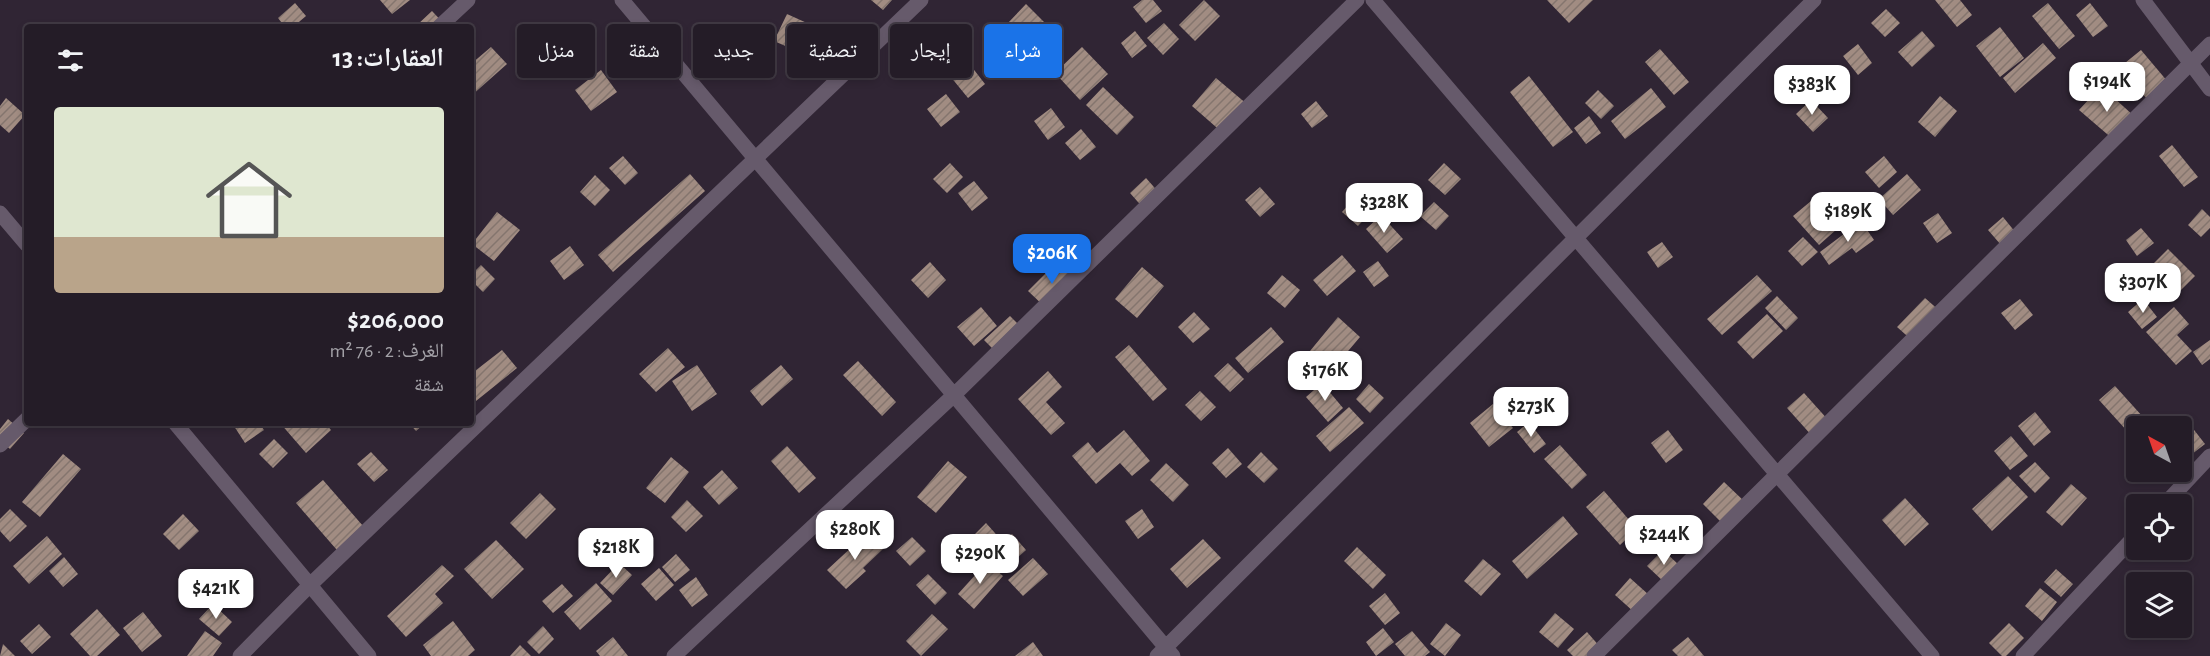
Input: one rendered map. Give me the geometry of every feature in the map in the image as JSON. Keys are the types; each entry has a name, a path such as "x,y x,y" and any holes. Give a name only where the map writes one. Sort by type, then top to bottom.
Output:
{"street":[{"path":"442,24 468,0"},
{"path":"622,0 954,395 1165,653 1814,0"},
{"path":"240,656 310,585 921,0"},
{"path":"674,656 954,395 1357,0"},
{"path":"1373,0 1932,656"},
{"path":"2143,0 2210,89"},
{"path":"1594,656 2210,44"},
{"path":"0,213 24,241"},
{"path":"0,445 24,422"},
{"path":"178,426 369,656"},
{"path":"2174,494 2210,456"},
{"path":"2023,656 2126,546"}],"building":[{"path":"380,0 410,0 392,14"},
{"path":"871,0 892,0 883,10"},
{"path":"1142,0 1153,0 1162,11 1146,23 1133,7"},
{"path":"1204,0 1220,16 1195,41 1179,25"},
{"path":"1547,0 1593,0 1569,23"},
{"path":"1935,0 1960,0 1972,15 1957,27"},
{"path":"295,3 306,16 297,24 283,24 278,18"},
{"path":"2048,3 2075,36 2059,49 2032,16"},
{"path":"2090,3 2108,26 2093,37 2076,15"},
{"path":"1026,4 1045,23 1009,24"},
{"path":"1886,9 1900,23 1885,37 1871,23"},
{"path":"432,11 444,24 418,24"},
{"path":"787,14 809,24 787,24 787,47 775,41"},
{"path":"1164,23 1179,39 1163,55 1147,38"},
{"path":"2000,27 2024,58 2000,77 1976,46"},
{"path":"1135,31 1147,46 1132,58 1121,43"},
{"path":"1922,31 1935,46 1912,67 1898,52"},
{"path":"2043,43 2056,58 2015,93 2003,78"},
{"path":"1858,44 1872,63 1858,75 1843,56"},
{"path":"491,47 507,64 474,93 474,61"},
{"path":"1082,47 1108,74 1080,100 1060,78 1062,78 1062,66"},
{"path":"1660,49 1689,82 1674,95 1645,62"},
{"path":"2141,50 2168,82 2147,99 2120,67"},
{"path":"972,67 985,84 968,98 952,78 972,78"},
{"path":"601,70 617,92 591,111 575,90 591,78 595,78 595,75"},
{"path":"1529,76 1573,132 1553,147 1510,92"},
{"path":"1216,78 1248,105 1224,134 1192,106"},
{"path":"2101,86 2135,117 2114,140 2079,110"},
{"path":"1103,87 1134,117 1117,135 1086,105"},
{"path":"1651,88 1666,107 1625,139 1611,121"},
{"path":"1598,90 1614,106 1601,119 1585,103"},
{"path":"946,94 960,112 941,127 927,109"},
{"path":"1940,96 1957,111 1935,137 1918,122"},
{"path":"6,98 24,114 9,133 0,125 0,106"},
{"path":"1811,100 1828,118 1813,132 1796,114"},
{"path":"1316,101 1328,116 1312,128 1301,114"},
{"path":"1051,108 1065,127 1048,140 1034,121"},
{"path":"1589,116 1601,133 1586,144 1574,128"},
{"path":"1081,129 1096,147 1080,160 1065,143"},
{"path":"2172,145 2198,177 2184,187 2159,156"},
{"path":"623,156 638,173 625,185 609,168"},
{"path":"1884,156 1897,172 1879,188 1865,172"},
{"path":"950,163 963,177 947,193 933,179"},
{"path":"1444,163 1461,179 1445,195 1428,180"},
{"path":"690,174 705,191 613,272 598,255"},
{"path":"1907,174 1921,190 1893,215 1879,199"},
{"path":"595,175 610,190 595,206 580,192"},
{"path":"1146,178 1161,195 1145,210 1130,193"},
{"path":"974,181 988,198 972,211 958,193"},
{"path":"1260,187 1275,204 1260,217 1245,200"},
{"path":"1356,196 1373,210 1358,226 1342,212"},
{"path":"1811,201 1837,229 1819,245 1793,216"},
{"path":"1434,202 1449,216 1436,230 1420,216"},
{"path":"2202,209 2210,217 2210,228 2201,237 2188,225"},
{"path":"497,212 520,230 494,261 474,246 474,241"},
{"path":"1938,213 1952,233 1937,243 1923,223"},
{"path":"1381,215 1403,239 1387,253 1366,229"},
{"path":"2003,217 2016,233 2001,245 1988,230"},
{"path":"1861,221 1874,240 1856,253 1852,248 1829,265 1820,252"},
{"path":"2141,228 2154,243 2137,256 2126,240"},
{"path":"1803,237 1818,252 1802,266 1788,251"},
{"path":"1082,241 1096,257 1080,271 1066,255"},
{"path":"1662,242 1673,257 1658,268 1647,252"},
{"path":"570,246 584,265 564,280 550,261"},
{"path":"2168,249 2195,276 2178,293 2151,266"},
{"path":"1342,255 1356,271 1327,296 1313,280"},
{"path":"1058,261 1075,278 1046,308 1028,291"},
{"path":"1378,261 1389,276 1374,287 1363,272"},
{"path":"930,262 946,280 928,298 911,280"},
{"path":"481,265 495,279 483,292 474,283 474,272"},
{"path":"1142,267 1164,286 1137,318 1115,299"},
{"path":"1282,275 1300,290 1285,308 1267,293"},
{"path":"1757,275 1772,291 1722,335 1707,319"},
{"path":"1777,296 1798,318 1786,330 1765,308"},
{"path":"1925,298 1941,312 1914,342 1897,327"},
{"path":"2020,299 2033,315 2015,330 2001,313"},
{"path":"2143,299 2157,317 2142,329 2128,312"},
{"path":"981,307 997,326 974,346 957,327"},
{"path":"2174,307 2189,324 2177,335 2192,351 2176,365 2146,332"},
{"path":"1194,312 1210,329 1193,343 1178,327"},
{"path":"1767,314 1783,331 1753,359 1737,342"},
{"path":"1010,316 1025,331 999,355 984,340"},
{"path":"1338,317 1360,337 1332,370 1310,351"},
{"path":"1271,327 1284,342 1248,373 1235,358"},
{"path":"2210,340 2210,359 2202,365 2193,352"},
{"path":"1129,345 1167,389 1153,401 1115,357"},
{"path":"668,348 685,367 656,392 639,374"},
{"path":"502,350 517,368 474,403 474,372"},
{"path":"858,361 896,402 882,416 843,375"},
{"path":"1228,363 1244,379 1230,392 1214,376"},
{"path":"697,365 717,394 692,411 672,381"},
{"path":"781,365 793,379 762,406 750,391"},
{"path":"1048,371 1062,387 1046,402 1065,423 1051,435 1018,399"},
{"path":"1322,383 1343,408 1328,422 1306,397"},
{"path":"1369,384 1384,398 1370,413 1356,399"},
{"path":"2115,386 2142,416 2126,416 2126,430 2099,400"},
{"path":"1200,391 1216,407 1201,421 1185,405"},
{"path":"1804,393 1830,422 1813,437 1787,408"},
{"path":"1493,404 1513,428 1489,447 1470,423"},
{"path":"1349,407 1364,423 1330,452 1316,436"},
{"path":"2035,412 2051,432 2034,446 2018,426"},
{"path":"8,419 24,433 10,449 0,440 0,429"},
{"path":"1529,422 1546,444 1534,453 1517,432"},
{"path":"234,426 261,426 264,430 245,443"},
{"path":"283,426 328,426 331,430 306,453"},
{"path":"412,426 422,426 416,431"},
{"path":"2192,427 2205,444 2192,454"},
{"path":"1124,430 1150,461 1132,476 1120,463 1096,484 1072,456 1088,442 1097,453"},
{"path":"1668,430 1683,450 1666,463 1651,443"},
{"path":"2011,436 2028,456 2010,470 1994,451"},
{"path":"274,439 288,453 273,468 259,454"},
{"path":"1560,445 1587,475 1572,489 1544,459"},
{"path":"787,446 816,478 799,493 771,461"},
{"path":"1228,448 1242,464 1226,478 1212,463"},
{"path":"371,452 388,470 374,482 357,464"},
{"path":"1261,452 1278,469 1264,483 1247,467"},
{"path":"63,454 81,469 40,517 22,502"},
{"path":"671,457 689,472 665,503 646,488"},
{"path":"948,461 967,477 936,513 917,497"},
{"path":"2035,462 2050,478 2035,493 2019,476"},
{"path":"1166,463 1189,485 1173,502 1150,480"},
{"path":"722,470 738,488 719,505 703,487"},
{"path":"2008,476 2028,497 1992,531 1972,509"},
{"path":"323,480 370,534 343,557 296,503"},
{"path":"1724,482 1744,501 1722,523 1703,504"},
{"path":"2071,484 2087,498 2062,526 2046,512"},
{"path":"1604,491 1637,529 1620,545 1586,507"},
{"path":"540,493 556,509 526,539 510,523"},
{"path":"1905,498 1929,524 1905,546 1882,520"},
{"path":"687,500 703,516 686,532 671,517"},
{"path":"10,509 27,526 10,542 0,531 0,519"},
{"path":"1142,509 1154,527 1138,539 1125,521"},
{"path":"183,514 199,531 179,550 163,534"},
{"path":"1563,516 1578,534 1527,579 1512,561"},
{"path":"986,523 1003,542 1012,534 1026,550 1006,568 975,534"},
{"path":"868,532 884,548 863,568 866,571 846,589 827,570"},
{"path":"47,536 62,554 29,584 13,566"},
{"path":"912,537 926,551 910,566 896,551"},
{"path":"1203,539 1221,558 1187,588 1170,569"},
{"path":"496,540 524,569 492,599 464,569"},
{"path":"1357,547 1386,575 1373,589 1344,561"},
{"path":"1663,550 1680,566 1664,582 1647,566"},
{"path":"676,554 690,570 675,582 662,567"},
{"path":"64,557 78,574 63,587 49,571"},
{"path":"1033,558 1048,574 1023,596 1008,580"},
{"path":"1483,559 1501,574 1481,596 1464,581"},
{"path":"987,562 1003,576 974,609 958,594"},
{"path":"619,563 632,575 613,595 600,583"},
{"path":"442,565 454,576 435,594 443,603 406,637 387,616"},
{"path":"659,568 674,585 656,601 641,584"},
{"path":"2056,569 2073,584 2061,597 2044,582"},
{"path":"928,574 947,593 935,605 916,585"},
{"path":"696,577 708,595 692,607 679,590"},
{"path":"1630,578 1649,595 1634,612 1615,595"},
{"path":"596,583 612,601 580,630 564,612"},
{"path":"562,584 573,596 553,613 542,601"},
{"path":"2040,588 2057,602 2042,621 2025,606"},
{"path":"1385,593 1400,613 1385,625 1369,606"},
{"path":"213,604 232,622 219,636 199,619"},
{"path":"97,609 120,635 97,656 90,656 70,634"},
{"path":"143,612 162,636 142,652 123,628"},
{"path":"1555,613 1574,629 1558,648 1539,632"},
{"path":"932,614 948,629 921,656 906,641"},
{"path":"453,621 475,650 468,656 431,656 423,645"},
{"path":"1446,623 1461,635 1445,656 1430,644"},
{"path":"2009,623 2024,638 2006,656 2002,656 1989,643"},
{"path":"39,624 51,637 32,654 20,641"},
{"path":"543,626 554,639 539,654 527,642"},
{"path":"1383,628 1394,642 1376,656 1366,642"},
{"path":"205,631 222,643 213,656 187,656"},
{"path":"1412,631 1430,652 1425,656 1405,656 1395,644"},
{"path":"1587,632 1601,648 1592,656 1573,656 1567,650"},
{"path":"613,637 628,656 600,656 596,651"},
{"path":"1688,637 1704,656 1678,656 1672,650"},
{"path":"1033,642 1043,656 1015,656"},
{"path":"3,644 15,656 0,656"},
{"path":"520,645 531,656 510,656"}]}
